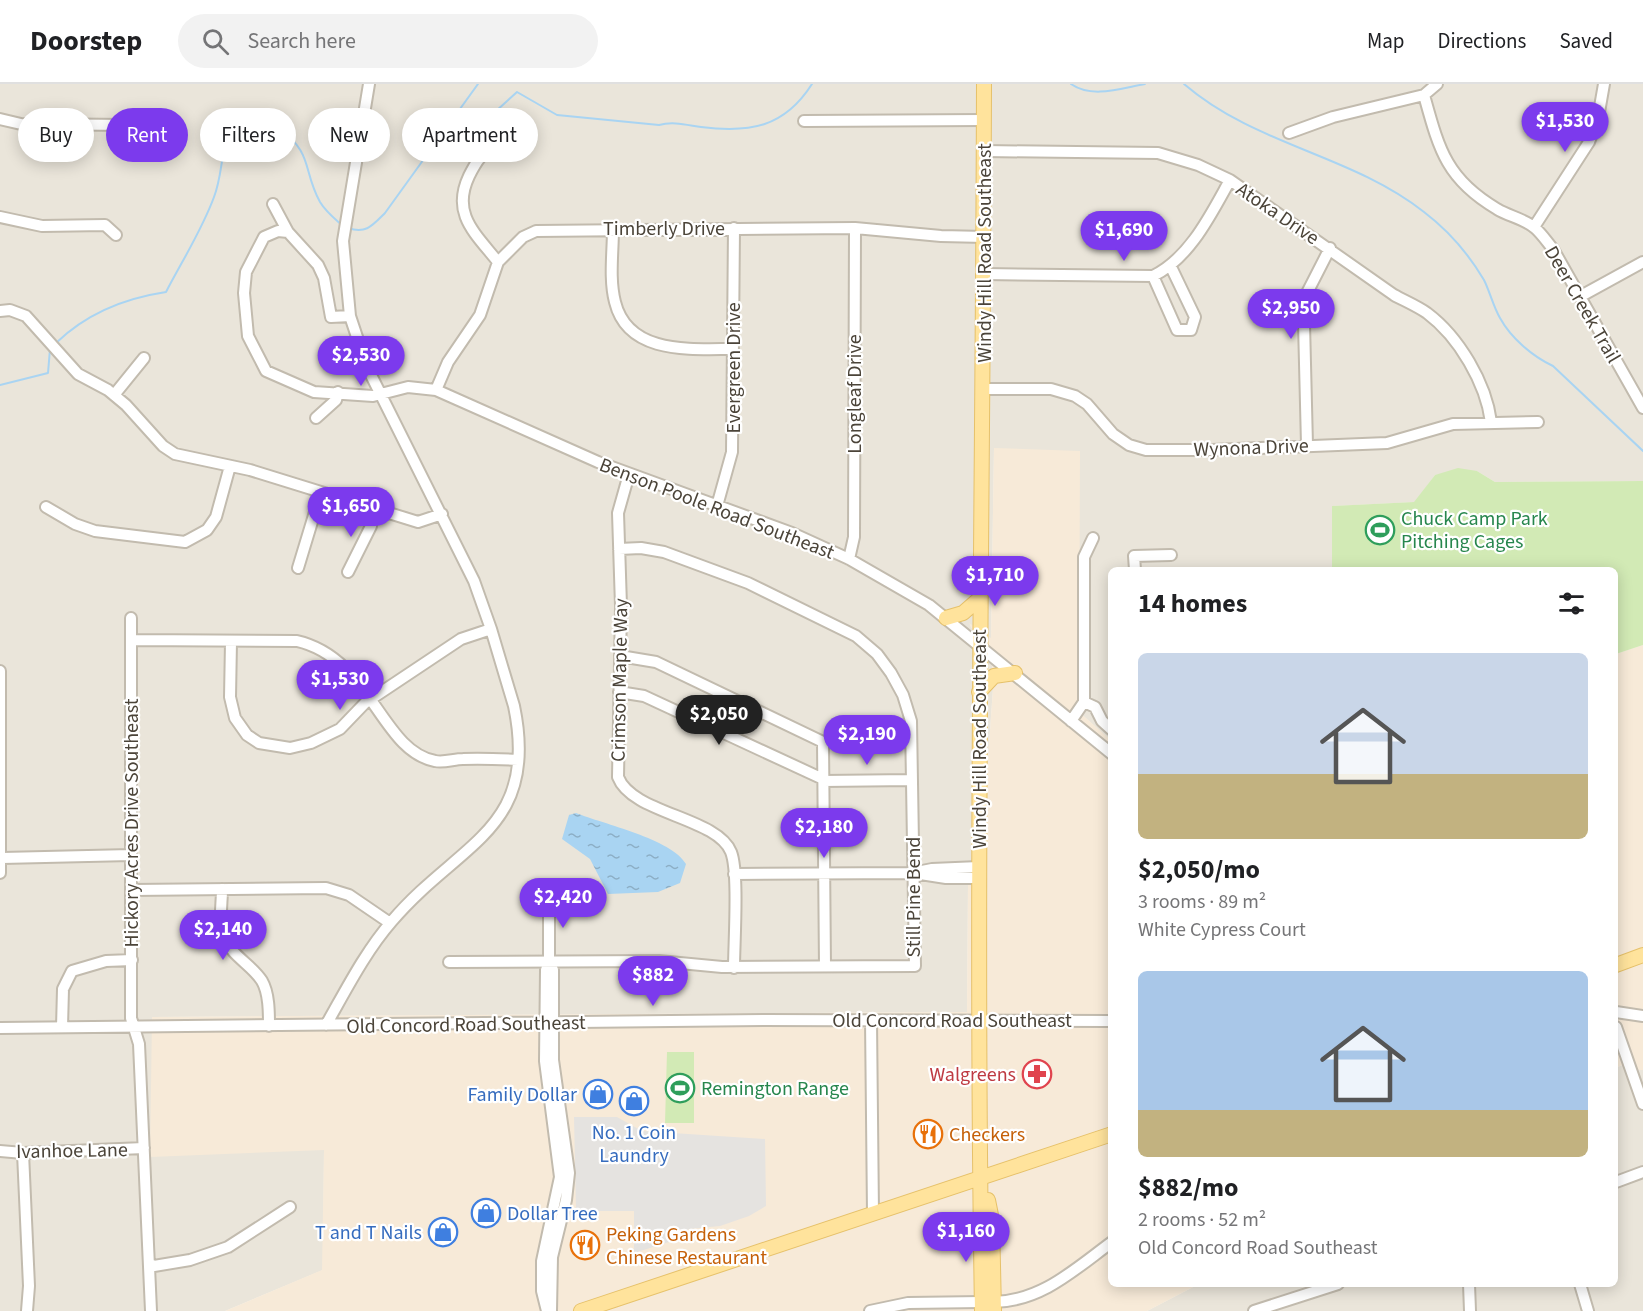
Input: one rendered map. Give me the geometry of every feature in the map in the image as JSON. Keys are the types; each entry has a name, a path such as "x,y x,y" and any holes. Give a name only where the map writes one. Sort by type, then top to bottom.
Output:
{"main road":[{"name":"Windy Hill Road Southeast","path":"984,84 985,237 978,644 982,1178 992,1220 988,1306"},
{"path":"946,618 963,613 979,598"},
{"path":"979,692 994,676 1015,673"},
{"path":"1618,964 1643,956"},
{"path":"582,1311 1108,1135"}],"street":[{"path":"326,1025 390,922 431,880 474,845 496,822 514,793 518,760 517,722 491,629 474,581 361,353 350,316 343,241 369,84"},
{"path":"1289,132 1333,117 1424,95 1437,84"},
{"path":"1534,227 1589,142 1598,118 1604,84"},
{"name":"Deer Creek Trail","path":"1424,95 1436,138 1459,181 1498,210 1534,227 1553,249 1643,408"},
{"path":"0,119 21,124 106,125"},
{"path":"804,121 984,120"},
{"name":"Atoka Drive","path":"984,151 1158,153 1198,165 1230,180 1394,295 1425,312 1443,327 1479,383 1491,422"},
{"path":"477,162 464,190 462,206 468,223 498,262"},
{"path":"984,274 1153,276 1172,267 1209,219 1230,180"},
{"path":"273,204 288,232 318,266 324,278 331,317 350,316"},
{"path":"0,216 42,226 105,225 116,235"},
{"name":"Evergreen Drive","path":"717,506 732,452 734,228"},
{"name":"Timberly Drive","path":"436,390 448,362 480,315 498,262 523,237 536,231 855,228 941,236 985,237"},
{"name":"Longleaf Drive","path":"849,559 854,537 855,228"},
{"path":"614,229 613,293 619,313 625,323 651,343 671,349 733,349"},
{"name":"Benson Poole Road Southeast","path":"288,232 278,231 264,237 246,272 244,293 248,336 266,371 314,392 373,396 408,387 436,390 629,474 792,533 849,559 897,585 946,618 1108,751"},
{"path":"1307,445 1304,323 1307,293 1330,248"},
{"path":"1581,296 1643,262"},
{"path":"1153,276 1177,330 1191,330 1195,317 1172,267"},
{"path":"0,311 10,310 26,316 78,374 114,395 163,446 174,454 230,466 418,522 442,514"},
{"path":"114,395 144,358"},
{"name":"Wynona Drive","path":"983,389 1051,389 1075,396 1087,404 1113,434 1130,445 1146,450 1212,450 1387,443 1453,424 1538,422"},
{"path":"316,418 336,400 338,392"},
{"path":"46,507 75,524 95,531 185,542 207,530 216,517 230,466"},
{"name":"Crimson Maple Way","path":"629,474 619,506 620,656 617,771 622,786 635,797 722,840 731,852 734,874 734,968"},
{"path":"298,568 321,492"},
{"path":"348,572 371,526 371,508"},
{"path":"1071,721 1084,702 1084,557 1092,538"},
{"name":"Still Pine Bend","path":"449,962 659,961 734,968 915,966 911,721 903,695 885,664 862,640 748,583 664,552 641,548 619,549"},
{"path":"1135,567 1134,556 1171,555"},
{"name":"Hickory Acres Drive Southeast","path":"131,618 131,1018 139,1044 151,1311"},
{"path":"231,642 231,708 240,728 259,743 290,748 321,740 340,729 364,703 372,700 461,639 491,629"},
{"path":"130,640 297,641 318,647 344,665 403,744 418,754 436,761 518,760"},
{"path":"620,656 656,662 823,742 825,966"},
{"path":"0,671 2,858 0,873"},
{"path":"619,692 644,696 823,780 912,780"},
{"path":"1084,702 1095,707 1102,722 1108,727"},
{"path":"2,858 131,855"},
{"path":"734,874 914,873 932,868 979,873"},
{"path":"132,890 326,888 349,895 390,922"},
{"path":"222,889 221,928 224,938 261,981 267,998 269,1026"},
{"path":"549,896 549,962 546,970 550,990 549,1023 568,1173 566,1200 552,1256 549,1311"},
{"path":"62,1027 62,995 72,971 99,962 132,960"},
{"path":"1618,1012 1643,1016"},
{"path":"871,1020 873,1214"},
{"name":"Old Concord Road Southeast","path":"0,1028 871,1020 1108,1021"},
{"path":"1618,1033 1643,1104"},
{"name":"Ivanhoe Lane","path":"0,1151 23,1153 144,1148"},
{"path":"23,1153 29,1286 27,1311"},
{"path":"1618,1181 1643,1172"},
{"path":"149,1264 154,1266 212,1254 228,1247 290,1207"},
{"path":"870,1311 908,1303 988,1306 1018,1299 1048,1288 1108,1245"},
{"path":"1254,1311 1329,1287"},
{"path":"1469,1287 1470,1311"},
{"path":"1581,1287 1588,1311"}],"shaded area":[{"path":"0,84 1643,84 1643,481 1495,482 1477,471 1435,475 1415,502 1333,506 1332,567 1108,567 1108,738 1079,712 994,448 991,639 970,625 992,664 993,688 986,788 968,885 967,1012 152,1017 324,1150 323,1270 225,1311 0,1311"},
{"path":"994,448 1080,451 1079,712 1108,737 1108,1287 1193,1287 1147,1311 225,1311 322,1270 324,1150 150,1157 152,1017 967,1012 968,885 986,788 993,688 992,664 969,623 991,638"},
{"path":"1643,645 1643,1070 1624,1064 1618,1067 1618,653"},
{"path":"1624,1064 1643,1070 1643,1311 1147,1311 1193,1287 1618,1287 1618,1067"},
{"path":"574,1117 617,1117 642,1131 765,1139 766,1206 749,1216 720,1226 689,1229 669,1242 634,1253 634,1211 576,1211"}],"green space":[{"path":"1458,468 1477,471 1495,482 1643,481 1643,645 1618,653 1618,567 1332,567 1332,506 1414,502 1435,475"},
{"name":"Remington Range","path":"667,1052 694,1052 694,1123 665,1123"}],"water":[{"path":"576,813 636,833 667,847 686,864 680,883 658,892 608,894 590,859 562,839 569,815"}],"waterway":[{"path":"348,228 354,230 368,228 385,213 478,84"},
{"path":"499,108 517,92 557,115 659,125 675,123 718,129 750,128 777,119 790,110 812,84"},
{"path":"1071,84 1088,91 1098,92 1145,84"},
{"path":"1184,84 1212,105 1241,122 1365,176 1395,192 1433,219 1450,235 1471,261 1484,280 1500,318 1516,339 1530,352 1553,366 1643,451"},
{"path":"56,343 80,324 107,309 136,298 166,292 209,209 217,187 228,138 239,120 250,118 264,120 278,128 297,145 306,162 320,202 343,226"},
{"path":"0,385 48,373 50,349"}],"place":[{"name":"Chuck Camp Park Pitching Cages","path":"1380,530"},
{"name":"Walgreens","path":"1037,1074"},
{"name":"Remington Range","path":"680,1088"},
{"name":"Family Dollar","path":"598,1094"},
{"name":"No. 1 Coin Laundry","path":"634,1101"},
{"name":"Checkers","path":"928,1134"},
{"name":"Dollar Tree","path":"486,1213"},
{"name":"T and T Nails","path":"443,1232"},
{"name":"Peking Gardens Chinese Restaurant","path":"585,1245"}]}
